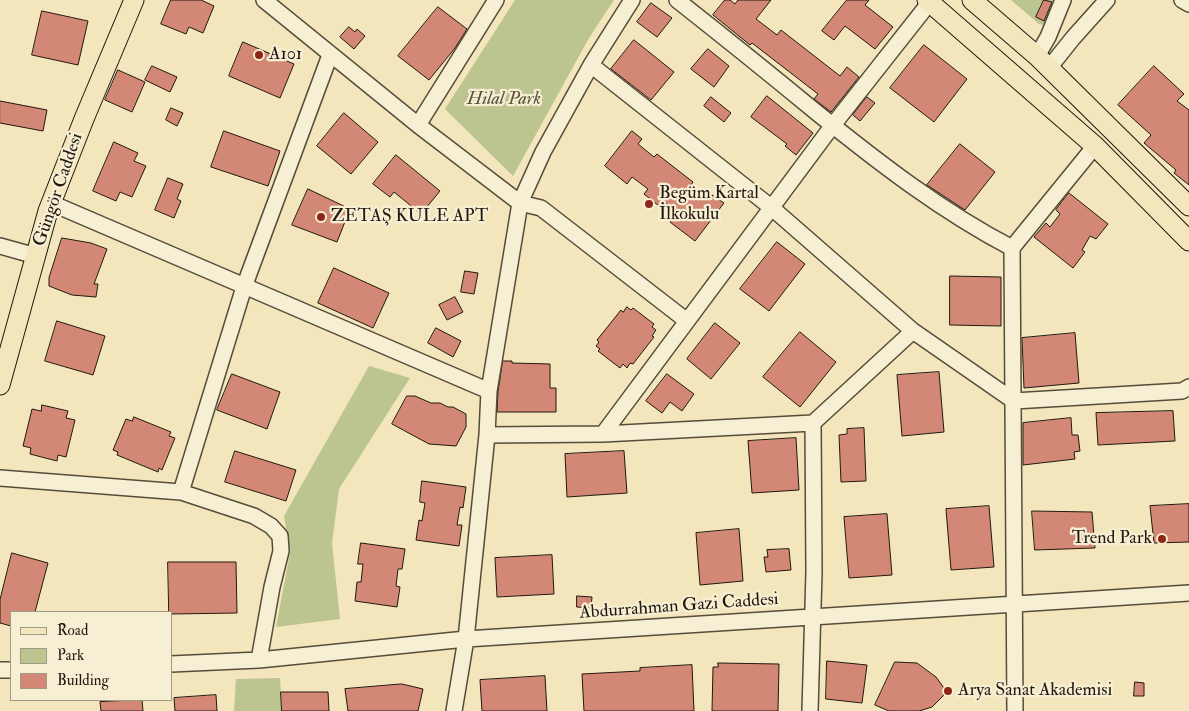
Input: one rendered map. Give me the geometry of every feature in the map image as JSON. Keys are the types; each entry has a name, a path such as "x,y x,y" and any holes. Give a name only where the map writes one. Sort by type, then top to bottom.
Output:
{"main road":[{"name":"Güngör Caddesi","path":"0,385 51,203 134,0"},
{"path":"972,0 1043,62 1189,206"},
{"path":"928,1 1095,146 1189,241"}],"street":[{"path":"264,0 418,125 520,203 541,208 687,320"},
{"path":"418,125 496,0"},
{"path":"454,711 466,639 487,435 489,391 520,203 543,152 591,65 632,0"},
{"path":"678,0 833,125 933,201 985,234 1012,248"},
{"path":"1043,62 1048,37 1063,0"},
{"path":"1043,62 1073,38 1107,0"},
{"path":"1182,0 1189,4"},
{"path":"602,434 928,1"},
{"path":"181,492 244,287 330,55"},
{"path":"591,65 772,208 913,331 1014,401 1182,391 1189,387"},
{"path":"1014,711 1012,248 1095,146"},
{"path":"51,203 489,391"},
{"path":"0,246 36,256"},
{"path":"487,435 602,434 813,423 913,331"},
{"path":"810,711 813,617 813,423"},
{"path":"0,478 181,492 254,516 271,526 280,536 281,551 272,587 259,660"},
{"name":"Abdurrahman Gazi Caddesi","path":"172,664 259,660 466,639 1015,606 1189,593"}],"green space":[{"name":"Hilal Park","path":"515,0 614,0 589,38 513,176 445,109"},
{"path":"1011,0 1056,0 1045,25 1039,24"},
{"path":"369,366 410,378 339,489 332,543 340,619 276,627 290,553 284,516"},
{"path":"280,678 282,711 234,711 236,679"}],"building":[{"path":"171,0 201,0 214,6 203,33 189,27 186,34 161,24"},
{"path":"725,0 730,0 735,4 738,0 771,0 756,19 777,35 781,30 840,76 847,67 859,77 831,112 814,99 818,94 752,43 750,45 713,15"},
{"path":"847,0 869,0 865,5 893,27 875,49 845,26 834,40 822,31"},
{"path":"1044,0 1052,2 1044,21 1036,17"},
{"path":"651,3 672,18 657,37 637,22"},
{"path":"438,7 467,29 455,48 429,80 398,56"},
{"path":"42,11 88,21 78,65 32,55"},
{"path":"349,27 355,32 357,29 365,36 354,49 340,37"},
{"path":"634,40 674,72 651,100 611,69"},
{"path":"243,42 294,64 280,98 229,76"},
{"path":"924,45 967,79 934,122 890,88"},
{"path":"708,49 729,66 714,87 691,69"},
{"path":"152,66 177,77 170,92 145,80"},
{"path":"1154,66 1184,94 1177,101 1189,110 1189,185 1174,173 1176,170 1144,143 1151,135 1118,105"},
{"path":"118,70 145,82 132,112 105,100"},
{"path":"767,96 813,133 796,155 785,146 787,144 751,117"},
{"path":"711,97 731,113 724,122 704,106"},
{"path":"867,97 875,103 860,121 853,115"},
{"path":"0,101 47,110 43,131 0,123"},
{"path":"171,108 183,113 177,126 166,120"},
{"path":"344,113 378,142 351,174 317,146"},
{"path":"224,131 280,151 268,186 211,167"},
{"path":"632,131 642,139 638,144 654,157 657,154 693,182 691,185 709,199 712,195 724,203 695,241 670,222 678,213 663,201 659,206 644,194 648,189 632,177 627,184 605,166"},
{"path":"114,142 138,153 134,161 146,166 132,197 120,192 116,201 93,191"},
{"path":"960,144 995,172 965,210 927,185"},
{"path":"396,155 440,191 421,214 394,192 390,197 373,184"},
{"path":"168,178 183,184 177,199 181,201 174,218 155,210"},
{"name":"ZETAŞ KULE APT","path":"308,189 350,209 337,242 292,225"},
{"path":"1069,193 1108,224 1096,239 1090,236 1082,250 1085,252 1073,268 1034,237 1046,223 1050,227 1060,214 1056,210"},
{"path":"62,238 91,243 107,249 94,284 98,284 96,297 72,295 49,286 49,278"},
{"path":"777,242 805,264 769,311 740,289"},
{"path":"334,268 389,293 373,328 318,303"},
{"path":"465,271 478,273 474,294 461,292"},
{"path":"950,276 1001,277 1001,326 950,325"},
{"path":"455,297 463,312 447,320 439,305"},
{"path":"627,307 631,310 633,308 654,324 652,327 656,330 652,336 654,337 633,364 630,363 627,368 623,364 620,368 598,351 600,349 596,346 599,342 597,340 621,310 623,312"},
{"path":"57,321 105,336 93,375 45,361"},
{"path":"715,323 740,343 711,379 687,359"},
{"path":"436,328 461,341 453,357 428,343"},
{"path":"800,332 836,362 800,407 763,377"},
{"path":"1075,333 1079,383 1024,388 1022,338"},
{"path":"503,361 550,364 550,388 556,388 556,412 497,412"},
{"path":"939,372 944,432 902,436 897,375"},
{"path":"232,374 280,392 267,429 217,410"},
{"path":"667,374 694,394 682,411 670,402 662,413 646,401"},
{"path":"407,396 415,396 431,403 440,403 466,414 466,427 456,446 429,444 392,424"},
{"path":"42,405 68,411 66,418 75,420 66,457 58,455 57,461 30,454 31,448 23,446 32,409 41,411"},
{"path":"1173,411 1175,441 1098,445 1096,413"},
{"path":"134,417 171,432 169,436 175,438 162,470 159,468 158,472 117,455 118,452 113,450 126,419 132,421"},
{"path":"1071,418 1072,435 1078,435 1080,451 1074,452 1075,459 1023,465 1023,423"},
{"path":"864,428 866,481 841,482 839,435 847,434 847,429"},
{"path":"796,438 799,490 752,493 748,441"},
{"path":"235,451 296,470 286,501 225,482"},
{"path":"624,451 627,493 567,497 565,454"},
{"path":"422,481 466,487 463,508 460,507 457,525 462,525 459,546 416,540 419,520 422,521 425,503 420,502"},
{"path":"1189,504 1189,542 1154,543 1150,506"},
{"path":"989,506 994,567 951,570 946,509"},
{"path":"1032,511 1092,512 1095,548 1035,550"},
{"path":"887,514 892,575 849,578 844,517"},
{"path":"739,529 743,581 700,585 696,533"},
{"path":"361,543 405,549 402,569 398,569 396,586 400,587 397,607 355,601 357,582 361,582 363,564 358,564"},
{"path":"789,549 791,570 766,572 764,557 768,557 767,550"},
{"path":"12,553 48,563 35,611 10,611 10,626 0,623 0,600"},
{"path":"552,555 554,594 497,597 495,558"},
{"path":"168,562 236,562 237,613 172,614 172,611 169,611"},
{"path":"577,596 592,597 591,608 577,607"},
{"path":"827,661 867,665 862,703 826,699"},
{"path":"895,662 917,663 936,677 947,692 932,707 919,711 889,711 875,705"},
{"path":"718,663 779,664 778,711 712,711 713,667 718,667"},
{"path":"692,665 694,711 584,711 582,674 640,671 640,668"},
{"path":"545,676 547,711 482,711 480,680"},
{"path":"1135,682 1144,683 1144,696 1134,696"},
{"path":"402,684 423,689 418,711 348,711 345,689"},
{"path":"281,692 328,692 329,711 282,711"},
{"path":"216,695 217,711 175,711 174,698"},
{"path":"142,701 143,711 101,711 100,702"}],"place":[{"name":"A101","path":"259,55"},
{"name":"Begüm Kartal İlkokulu","path":"649,204"},
{"name":"ZETAŞ KULE APT","path":"321,217"},
{"name":"Trend Park","path":"1162,539"},
{"name":"Arya Sanat Akademisi","path":"948,691"}]}
